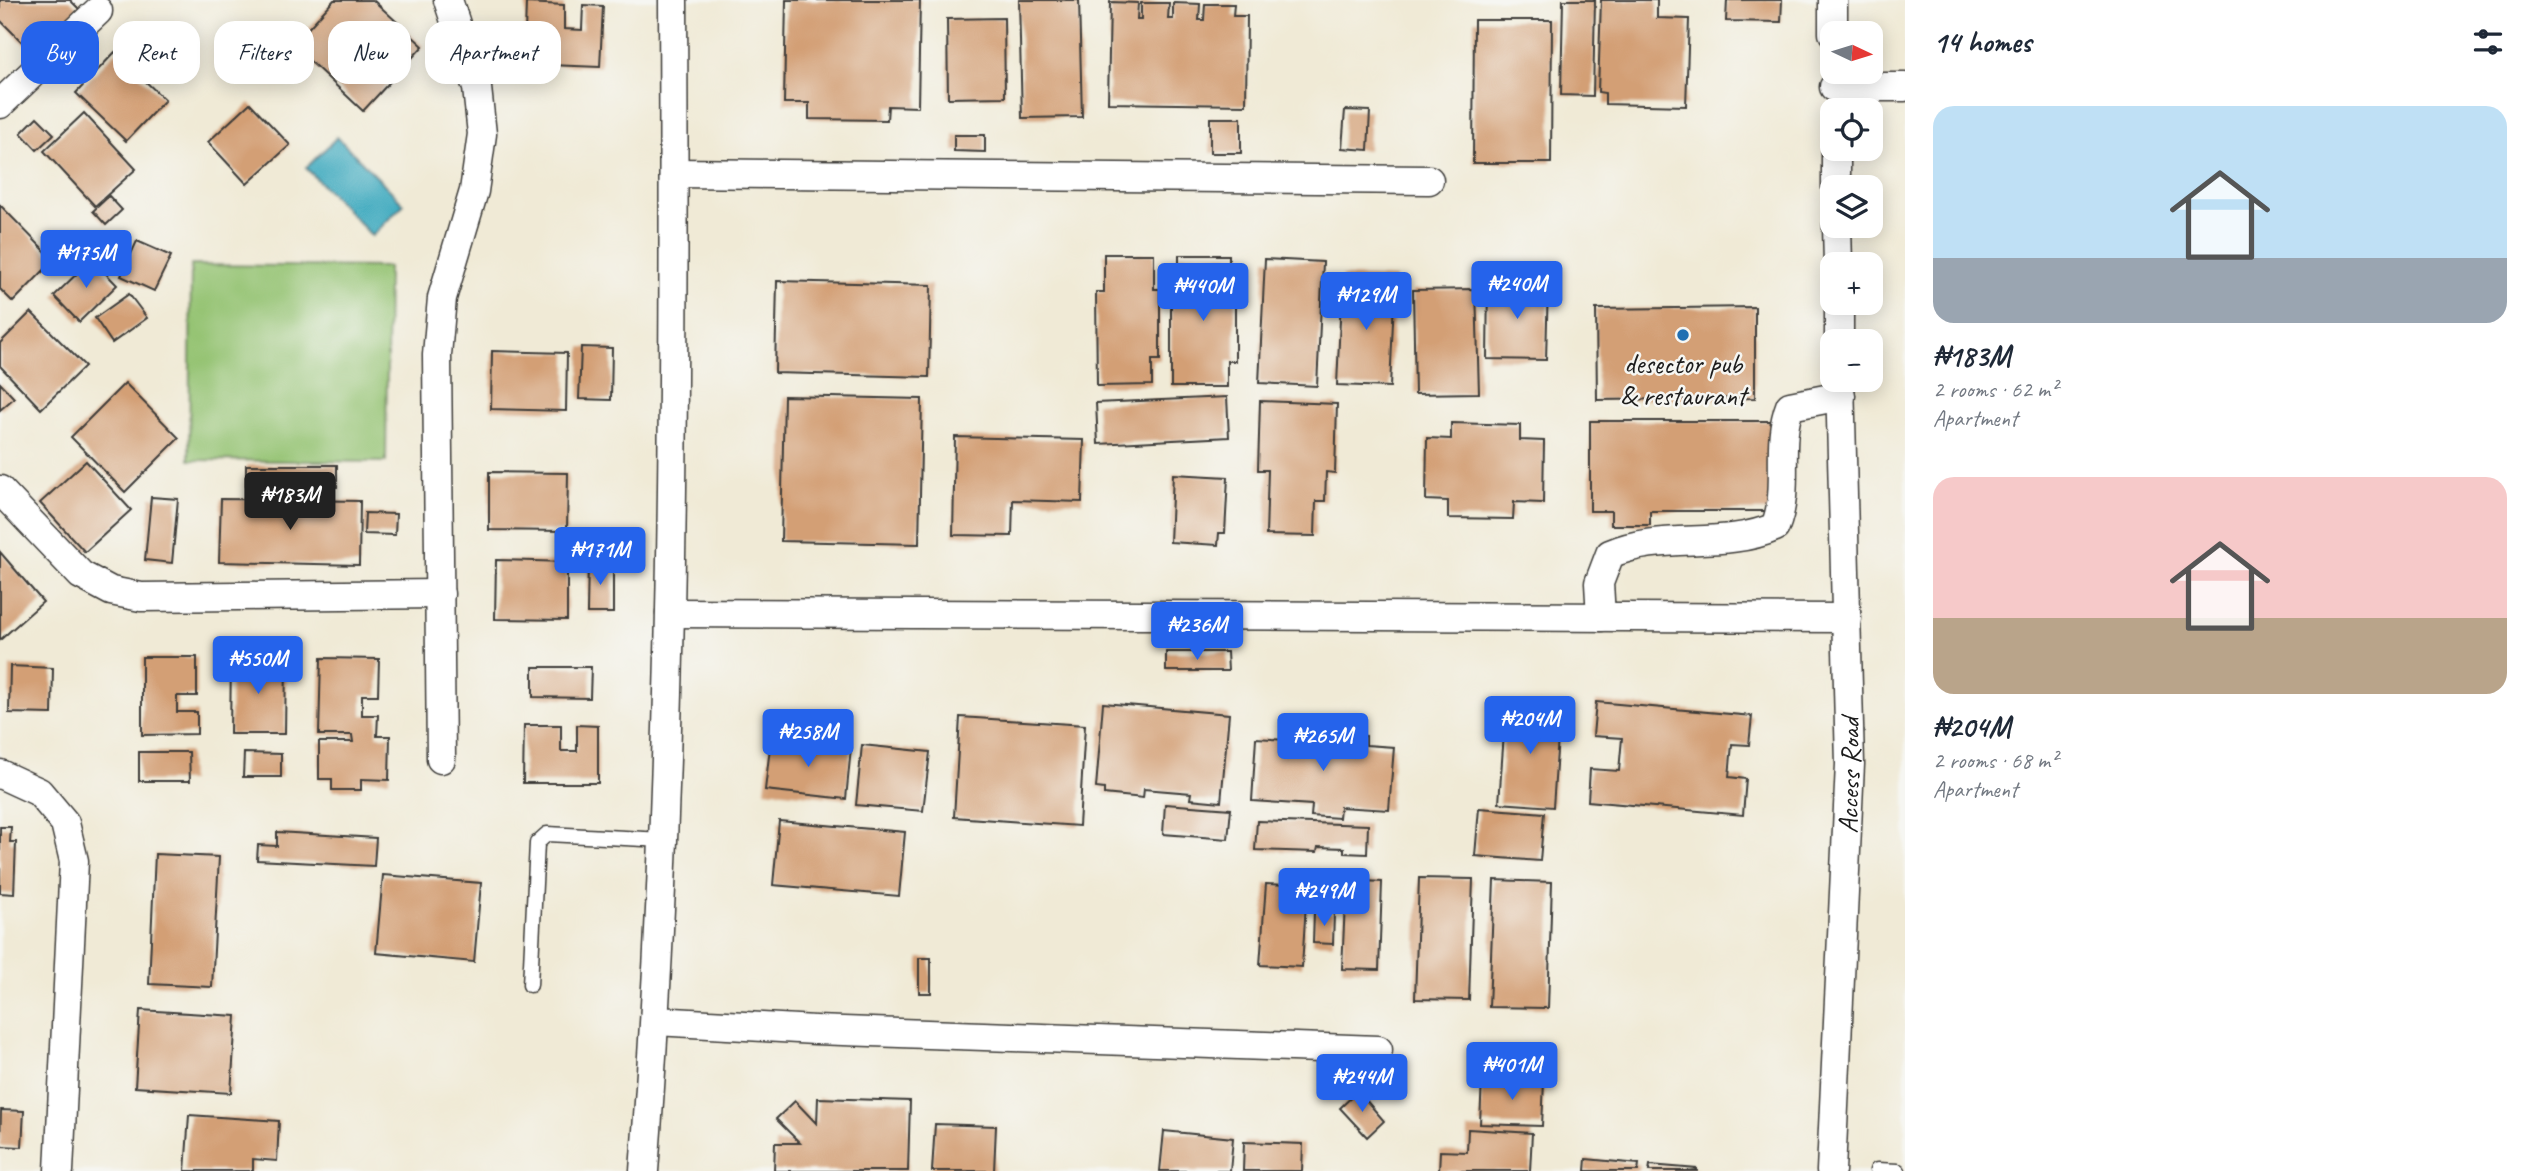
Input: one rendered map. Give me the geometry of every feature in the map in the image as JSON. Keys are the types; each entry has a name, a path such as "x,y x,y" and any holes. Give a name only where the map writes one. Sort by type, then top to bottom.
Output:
{"street":[{"path":"441,760 437,355 442,298 474,191 482,134 477,88 448,0"},
{"path":"644,1171 664,840 670,613 673,0"},
{"path":"1833,0 1833,21"},
{"path":"0,104 98,11"},
{"path":"1835,90 1905,87"},
{"path":"674,173 1429,180"},
{"path":"1601,617 1599,583 1610,554 1631,545 1741,536 1775,527 1782,500 1784,427 1790,405 1829,392"},
{"name":"Access Road","path":"1831,1171 1850,764 1841,392"},
{"path":"0,491 81,575 111,591 141,597 440,594"},
{"path":"670,613 1847,618"},
{"path":"0,774 39,792 65,823 74,861 60,1171"},
{"path":"655,1021 816,1030 1378,1050"}],"lane":[{"path":"530,985 537,843 547,834 664,840"},
{"path":"1877,1170 1898,1171"}],"green space":[{"path":"191,265 388,267 386,462 189,460"}],"water":[{"path":"337,137 404,204 372,236 306,168"}],"building":[{"path":"0,0 70,0 84,14 77,21 21,21 21,41 0,20"},
{"path":"334,0 373,0 396,21 328,21 328,78 314,65 314,22"},
{"path":"786,0 920,0 918,107 888,106 887,120 809,119 809,103 784,103"},
{"path":"1019,0 1079,0 1082,117 1022,118"},
{"path":"1563,0 1595,0 1593,96 1561,95"},
{"path":"1601,0 1657,0 1657,18 1689,19 1686,106 1605,104 1605,93 1598,92"},
{"path":"1727,0 1782,0 1781,22 1726,21"},
{"path":"1110,2 1138,3 1137,19 1141,19 1141,3 1169,3 1168,19 1173,19 1173,3 1200,4 1199,20 1204,20 1205,4 1234,4 1233,16 1247,16 1246,105 1108,103"},
{"path":"526,3 564,5 564,29 582,30 583,5 603,6 600,67 561,65 561,21 525,21"},
{"path":"1004,18 1005,97 948,98 947,19"},
{"path":"1474,20 1552,20 1551,163 1473,163"},
{"path":"411,35 423,46 411,59"},
{"path":"113,54 113,84 148,84 165,100 126,141 76,93 85,84 99,84 99,69"},
{"path":"334,84 388,84 363,111"},
{"path":"250,103 290,145 247,184 208,142"},
{"path":"1345,110 1370,111 1368,150 1342,148"},
{"path":"84,113 136,169 95,206 44,151"},
{"path":"37,117 54,134 37,150 21,133"},
{"path":"1210,118 1241,118 1241,153 1210,153"},
{"path":"954,135 985,135 985,152 954,151"},
{"path":"109,196 122,210 106,225 93,211"},
{"path":"0,205 54,260 13,302 0,289"},
{"path":"137,241 171,256 154,291 121,276"},
{"path":"1104,254 1154,254 1154,289 1160,289 1160,360 1152,360 1152,385 1097,386 1096,292 1104,292"},
{"path":"1179,255 1229,255 1229,290 1235,290 1235,361 1227,361 1227,387 1171,387 1171,293 1179,293"},
{"path":"92,259 117,285 79,322 54,296"},
{"path":"1265,259 1323,262 1317,386 1259,383"},
{"path":"1342,276 1395,278 1390,387 1337,385"},
{"path":"777,281 931,285 929,377 775,373"},
{"path":"1488,281 1548,283 1546,360 1487,359"},
{"path":"1476,289 1479,393 1415,394 1413,290"},
{"path":"129,294 147,318 112,343 95,318"},
{"path":"1755,307 1755,398 1597,400 1596,309"},
{"path":"31,312 85,366 41,409 0,366 0,343"},
{"path":"581,347 612,348 611,400 579,399"},
{"path":"492,351 567,353 566,411 491,409"},
{"path":"0,383 14,398 0,410"},
{"path":"125,383 179,438 125,492 71,437"},
{"path":"784,396 922,399 919,544 781,541"},
{"path":"1227,397 1229,437 1098,444 1096,403"},
{"path":"1260,401 1337,404 1335,473 1326,472 1325,501 1316,501 1315,536 1266,535 1268,470 1258,470"},
{"path":"1590,421 1773,421 1773,511 1650,511 1650,525 1611,525 1611,511 1590,511"},
{"path":"1451,423 1520,425 1520,440 1544,441 1543,503 1514,502 1513,519 1448,518 1448,501 1426,500 1427,438 1451,439"},
{"path":"955,437 1084,440 1082,502 1013,500 1012,536 953,535"},
{"path":"86,461 131,510 85,552 40,503"},
{"path":"246,465 337,465 337,487 246,487"},
{"path":"489,472 568,473 567,531 489,530"},
{"path":"1173,474 1228,477 1225,533 1219,533 1218,545 1170,542"},
{"path":"151,497 178,499 172,563 145,560"},
{"path":"221,499 360,501 359,565 219,562"},
{"path":"365,513 396,514 395,535 364,534"},
{"path":"0,552 43,602 0,640"},
{"path":"496,560 567,562 567,620 495,619"},
{"path":"588,560 613,560 613,613 587,613"},
{"path":"1166,652 1227,652 1228,671 1166,671"},
{"path":"142,657 197,657 197,696 177,696 177,712 197,712 197,734 142,735"},
{"path":"231,658 286,659 285,734 230,734"},
{"path":"321,658 379,659 378,695 362,695 362,715 378,715 377,736 390,736 389,780 361,779 361,790 332,790 332,779 319,779 319,742 353,742 352,735 319,735"},
{"path":"10,666 53,668 52,714 9,713"},
{"path":"533,667 591,667 590,698 533,697"},
{"path":"1596,702 1752,716 1749,745 1732,744 1729,777 1746,779 1743,815 1588,801 1590,769 1619,771 1622,738 1593,736"},
{"path":"1103,703 1229,714 1221,802 1190,799 1191,793 1144,789 1143,798 1104,794 1104,789 1096,788"},
{"path":"1506,705 1560,709 1553,807 1499,803"},
{"path":"960,717 1085,725 1079,826 954,817"},
{"path":"524,725 561,725 561,751 577,751 577,725 598,726 598,783 523,783"},
{"path":"1287,732 1316,734 1315,741 1336,743 1336,734 1366,736 1366,745 1394,747 1389,810 1340,807 1339,818 1311,816 1312,805 1252,801 1256,738 1286,740"},
{"path":"771,739 851,748 846,799 765,790"},
{"path":"862,745 930,752 923,811 856,805"},
{"path":"139,752 189,752 190,781 139,781"},
{"path":"244,753 281,754 281,777 243,777"},
{"path":"1165,804 1231,809 1228,839 1163,834"},
{"path":"1479,808 1544,813 1540,861 1475,856"},
{"path":"779,821 905,832 899,896 773,885"},
{"path":"1257,821 1368,825 1367,854 1344,853 1344,848 1318,847 1317,852 1255,850"},
{"path":"0,827 11,827 10,842 16,842 14,894 0,893"},
{"path":"277,832 376,838 374,866 257,860 258,845 277,846"},
{"path":"155,854 219,857 212,987 149,984"},
{"path":"383,875 481,883 474,962 376,953"},
{"path":"1419,878 1473,879 1469,1000 1415,999"},
{"path":"1346,880 1382,882 1379,970 1342,969"},
{"path":"1494,880 1552,882 1548,1008 1489,1007"},
{"path":"1266,884 1307,886 1302,967 1260,965"},
{"path":"1314,912 1334,913 1333,944 1313,943"},
{"path":"919,958 931,958 931,993 919,993"},
{"path":"140,1010 236,1016 231,1093 135,1087"},
{"path":"1482,1078 1544,1081 1542,1126 1480,1124"},
{"path":"1358,1091 1384,1121 1367,1137 1340,1108"},
{"path":"818,1098 910,1101 908,1171 774,1171 775,1143 800,1143 776,1119 795,1101 817,1124"},
{"path":"1,1110 24,1111 22,1147 0,1146"},
{"path":"189,1115 279,1121 277,1161 253,1159 253,1171 185,1171"},
{"path":"935,1124 996,1126 994,1171 932,1171"},
{"path":"1468,1129 1532,1133 1530,1171 1439,1171 1440,1151 1467,1152"},
{"path":"1164,1131 1233,1138 1230,1171 1160,1171"},
{"path":"1244,1142 1303,1144 1302,1171 1243,1171"},
{"path":"1586,1159 1639,1164 1638,1171 1585,1171"},
{"path":"1650,1165 1697,1169 1697,1171 1649,1171"}],"place":[{"name":"desector pub & restaurant","path":"1683,335"}]}
